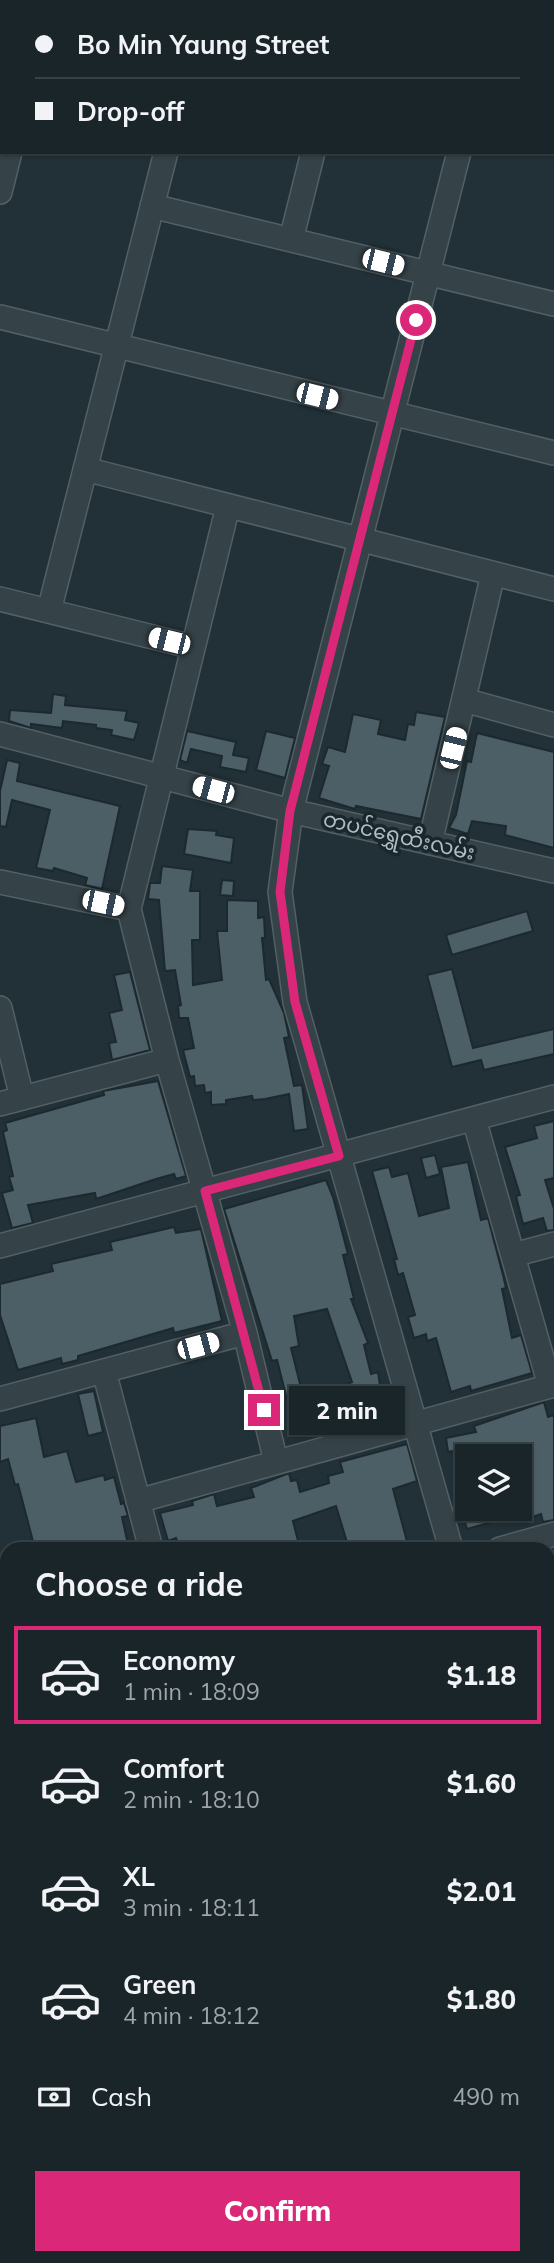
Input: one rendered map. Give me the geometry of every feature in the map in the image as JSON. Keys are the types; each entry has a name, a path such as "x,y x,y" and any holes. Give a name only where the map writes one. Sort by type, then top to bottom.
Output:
{"street":[{"path":"0,192 9,154"},
{"path":"49,611 165,154"},
{"path":"291,240 312,154"},
{"path":"449,1542 295,1002 280,892 290,811 458,154"},
{"path":"152,206 554,304"},
{"path":"0,317 554,453"},
{"path":"85,469 554,589"},
{"path":"228,506 129,909 167,1059 245,1333 276,1462"},
{"path":"430,843 493,573"},
{"path":"0,599 193,647"},
{"path":"464,700 554,725"},
{"name":"တပင်ရွှေထီးလမ်း","path":"0,734 290,811 554,870"},
{"path":"0,882 129,909"},
{"path":"0,1008 11,1101 167,1059"},
{"path":"0,1246 554,1097"},
{"path":"138,1501 552,1385 474,1119"},
{"path":"513,1255 554,1244"},
{"path":"0,1399 245,1333"},
{"path":"104,1371 149,1542"},
{"path":"525,1542 554,1534"}],"building":[{"path":"53,694 66,696 65,705 127,711 125,720 139,723 134,740 111,735 112,730 96,728 96,725 63,721 62,728 31,724 31,728 9,721 10,710 51,713"},
{"path":"416,712 445,717 421,819 356,806 355,809 319,798 329,766 322,764 328,747 345,752 353,714 381,720 378,734 405,740 408,724 414,725"},
{"path":"187,731 236,742 233,755 249,758 246,772 220,767 222,756 191,749 187,763 180,760"},
{"path":"266,731 295,738 285,778 256,770"},
{"path":"477,733 554,752 554,848 505,835 506,826 472,821 468,834 449,828 456,815 467,761 471,762"},
{"path":"7,760 20,763 17,781 120,806 102,889 85,885 87,878 54,868 53,871 36,868 50,810 12,800 6,827 0,826 0,791"},
{"path":"188,829 217,831 216,835 234,838 231,863 184,854"},
{"path":"162,866 193,870 190,891 200,891 200,940 192,940 193,985 222,980 217,931 227,931 227,900 258,901 258,918 264,917 265,938 262,938 266,980 269,979 284,1013 289,1037 284,1038 294,1086 302,1085 308,1129 294,1131 289,1094 253,1100 252,1096 226,1100 226,1104 211,1105 211,1092 205,1093 204,1085 195,1086 194,1076 190,1077 183,1050 194,1048 188,1018 179,1018 178,1006 181,1005 175,970 165,971 159,900 148,899 150,883 160,883"},
{"path":"222,880 234,881 233,896 220,895"},
{"path":"527,911 533,931 452,955 446,935"},
{"path":"452,969 473,1048 554,1029 554,1054 484,1070 481,1060 452,1067 427,975"},
{"path":"130,972 150,1050 112,1060 109,1043 116,1042 109,1013 122,1010 114,975"},
{"path":"158,1081 186,1176 176,1179 174,1174 96,1199 95,1193 28,1205 33,1223 12,1228 2,1193 13,1190 9,1177 13,1176 3,1132 7,1130 5,1123 104,1095 103,1091"},
{"path":"554,1121 554,1178 545,1180 554,1209 554,1230 547,1231 543,1218 523,1224 516,1196 520,1195 505,1147 537,1138 534,1126"},
{"path":"435,1155 440,1174 426,1178 421,1158"},
{"path":"468,1162 481,1220 488,1218 503,1275 506,1288 502,1289 512,1338 521,1335 532,1373 471,1391 470,1386 451,1392 436,1338 427,1341 426,1334 414,1338 408,1317 415,1315 403,1273 398,1275 394,1259 397,1259 372,1171 389,1167 392,1177 408,1173 419,1216 449,1208 441,1167"},
{"path":"326,1180 348,1254 343,1255 354,1299 351,1299 368,1343 364,1345 371,1374 378,1372 384,1412 368,1414 369,1419 335,1419 334,1390 350,1389 349,1383 352,1382 327,1309 294,1316 299,1346 291,1348 301,1388 310,1385 320,1425 295,1431 277,1360 272,1361 224,1209"},
{"path":"174,1227 176,1233 201,1229 222,1321 174,1333 173,1328 78,1356 78,1360 62,1364 61,1358 18,1370 0,1315 0,1284 53,1271 51,1264 112,1250 110,1242"},
{"path":"94,1391 103,1432 88,1436 78,1394"},
{"path":"544,1402 548,1417 554,1415 554,1520 543,1522 541,1514 532,1517 532,1444 455,1444 455,1451 448,1452 446,1438 476,1432 474,1426"},
{"path":"36,1418 44,1457 67,1451 76,1482 104,1475 105,1480 114,1477 121,1504 124,1503 128,1516 122,1517 127,1542 33,1542 18,1484 15,1485 8,1459 0,1462 0,1426"},
{"path":"407,1444 417,1481 393,1489 407,1542 347,1542 336,1506 293,1521 298,1542 177,1542 176,1538 168,1541 160,1513 193,1505 192,1501 214,1494 217,1506 254,1497 251,1488 289,1473 291,1481 297,1480 300,1492 329,1483 328,1476 343,1472 340,1462"},
{"path":"465,1521 495,1521 467,1529"}],"route":[{"path":"264,1410 205,1191 339,1156 295,1002 280,892 290,811 416,320"}]}
